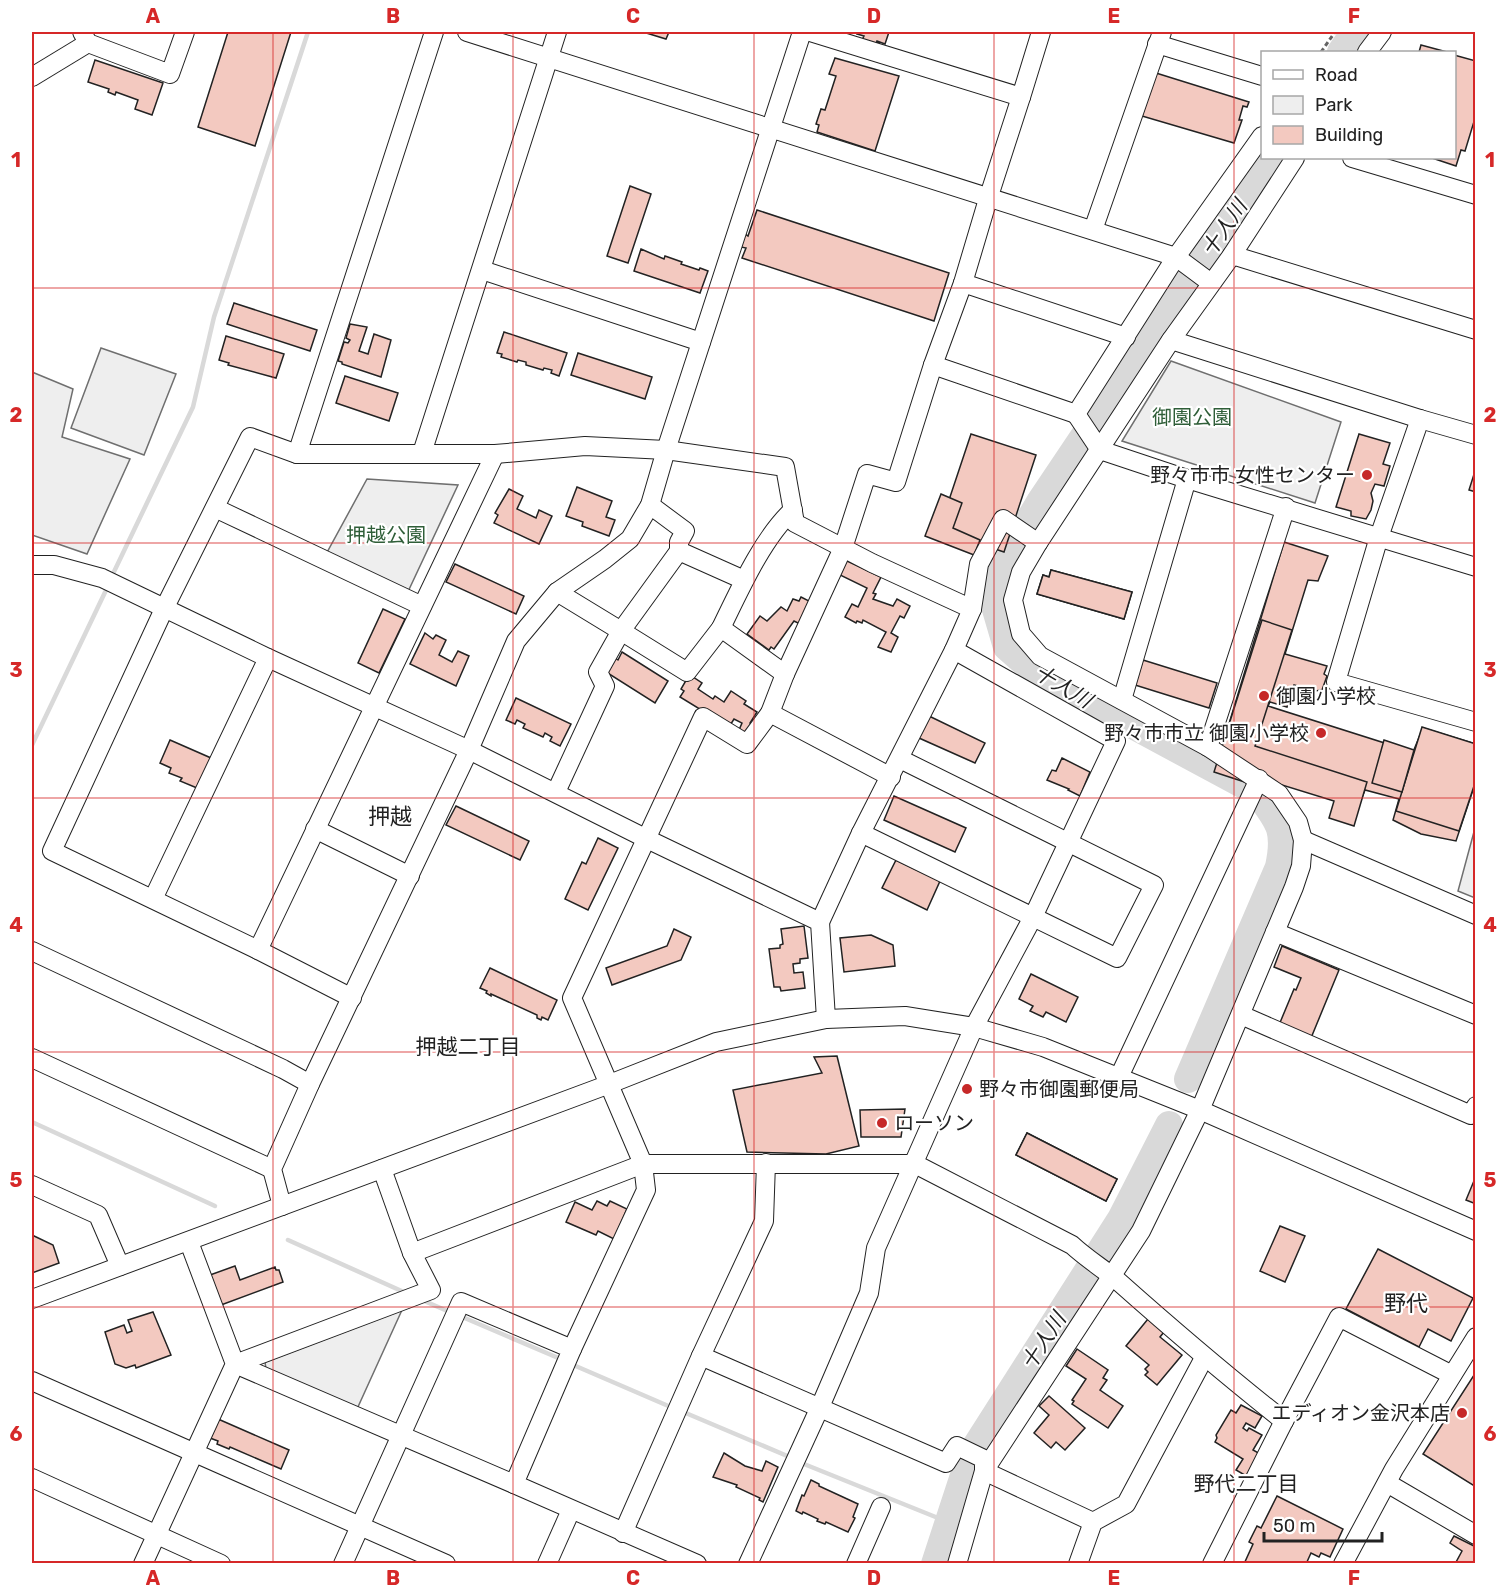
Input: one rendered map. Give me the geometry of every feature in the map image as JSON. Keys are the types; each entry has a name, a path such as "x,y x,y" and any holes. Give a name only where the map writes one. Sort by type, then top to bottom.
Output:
{"street":[{"path":"32,77 85,37 170,74 185,32"},
{"path":"297,454 434,32"},
{"path":"467,32 988,199 1093,230 1182,262 1208,281"},
{"path":"423,453 557,32"},
{"path":"282,1206 272,1169 469,750 516,640 557,592 630,539 650,505 802,32"},
{"path":"810,32 1021,97"},
{"path":"514,1484 646,1190 643,1164 572,998 703,717 747,744 770,713 785,674 843,548 867,474 896,483 933,365 963,283 1041,32"},
{"path":"1368,51 1382,32"},
{"path":"1093,230 1160,38 1261,75"},
{"path":"1078,417 1126,337 1182,262 1261,139"},
{"path":"957,1563 984,1465 1108,1274 1141,1231 1200,1110 1294,887 1300,866 1303,840 1298,822 1280,794 1257,783 1208,747 1040,656 1021,634 1013,600 1021,572 1035,541 1171,340 1208,281 1232,255 1294,159"},
{"path":"1355,159 1476,195"},
{"path":"1232,255 1476,330"},
{"path":"482,270 701,342"},
{"path":"963,283 1126,337"},
{"path":"1171,340 1476,435"},
{"path":"933,365 1078,417 1098,446 1187,479 1286,507 1476,567"},
{"path":"1420,419 1379,537 1336,682 1476,722"},
{"path":"352,998 258,950 51,851 164,609 250,437 297,454 495,454 585,446 666,450 785,467 795,523 972,609"},
{"path":"258,950 495,454"},
{"path":"1122,700 1187,479"},
{"path":"556,792 605,686 598,672 621,631 679,551 679,542 685,531 650,505"},
{"path":"1208,747 1286,507"},
{"path":"214,508 422,606"},
{"path":"557,592 687,672 721,628 744,580 782,520 793,510"},
{"path":"826,1019 820,922 861,833 954,650 972,609 980,564 1003,519 1035,541"},
{"path":"679,551 744,580"},
{"path":"32,565 54,565 109,582 469,750 820,922"},
{"path":"721,628 785,674"},
{"path":"748,1563 820,1407 869,1293 876,1248 974,1027 1033,917 1116,741 954,650"},
{"path":"153,899 268,658"},
{"path":"770,713 891,777"},
{"path":"861,833 1117,958 1154,885 900,759"},
{"path":"1119,1077 1257,783"},
{"path":"315,829 410,876"},
{"path":"1303,840 1476,915"},
{"path":"1275,932 1476,1015"},
{"path":"32,951 283,1069 310,1084"},
{"path":"1241,1015 1474,1113"},
{"path":"32,1299 608,1085 716,1042 826,1019 905,1016 974,1027 1043,1047 1200,1110 1476,1231"},
{"path":"32,1058 272,1169"},
{"path":"623,1533 677,1409 764,1221 766,1163"},
{"path":"412,1252 643,1164 915,1164 1072,1245 1204,1358 1284,1421"},
{"path":"382,1169 412,1252 421,1294"},
{"path":"32,1185 98,1215 120,1266"},
{"path":"189,1242 235,1364 697,1563"},
{"path":"143,1563 235,1364 421,1294 569,1358"},
{"path":"343,1563 458,1310"},
{"path":"1212,1563 1339,1317 1452,1375"},
{"path":"1343,1563 1387,1483 1476,1336"},
{"path":"701,1356 946,1463 957,1446 965,1449 984,1465 1094,1522"},
{"path":"1078,1563 1094,1522 1126,1504 1204,1358"},
{"path":"32,1381 446,1563"},
{"path":"32,1478 221,1563"},
{"path":"1387,1483 1476,1535"},
{"path":"856,1563 881,1507"},
{"path":"547,1563 571,1510"}],"path":[{"path":"1322,51 1335,32"}],"green space":[{"path":"101,348 176,374 144,455 71,428"},
{"name":"御園公園","path":"1171,361 1341,422 1315,503 1122,441"},
{"path":"32,372 73,389 62,437 130,459 87,554 32,535"},
{"name":"押越公園","path":"367,479 458,485 405,598 324,558"},
{"path":"1475,828 1475,898 1458,891"},
{"path":"402,1310 357,1409 266,1369 265,1362"}],"building":[{"path":"228,32 291,32 255,146 198,127"},
{"path":"643,32 669,32 666,39"},
{"path":"858,32 889,32 885,44 877,41 876,44 862,40 864,36 857,34"},
{"path":"1421,45 1443,51 1419,51"},
{"path":"1456,56 1476,61 1476,115 1465,151 1461,150 1456,166 1435,159 1456,159"},
{"path":"835,58 899,76 875,151 817,132 819,125 816,124 821,109 825,110 836,76 829,74"},
{"path":"95,60 163,83 152,115 135,109 138,100 116,92 115,95 108,92 109,89 88,82"},
{"path":"1156,73 1249,102 1247,107 1243,106 1239,120 1242,120 1234,143 1142,116"},
{"path":"630,186 651,194 628,263 607,256"},
{"path":"757,210 949,273 934,321 742,258 746,248 741,247 745,234 748,236"},
{"path":"641,249 664,259 665,256 682,262 681,264 708,271 700,293 634,271"},
{"path":"234,303 317,330 310,351 227,324"},
{"path":"350,324 367,327 359,351 368,354 374,334 391,340 381,377 338,361 344,342 348,343 350,340 346,338"},
{"path":"504,332 567,353 559,376 551,373 552,370 544,368 543,370 526,365 526,362 501,357 502,354 497,353"},
{"path":"226,336 284,354 276,378 228,365 229,363 219,360"},
{"path":"578,353 652,377 645,399 571,375"},
{"path":"345,376 398,393 389,421 336,403"},
{"path":"971,434 1036,455 1004,552 939,530"},
{"name":"野々市市 女性センター","path":"1359,434 1390,443 1383,464 1390,466 1384,486 1375,484 1371,493 1373,501 1371,510 1366,519 1351,516 1351,511 1336,507"},
{"path":"1476,468 1476,492 1469,490"},
{"path":"577,487 612,501 606,517 615,520 609,536 582,526 583,522 566,516"},
{"path":"509,489 523,496 517,509 536,518 539,510 552,516 539,544 494,523 498,515 495,513"},
{"path":"941,494 962,503 953,528 980,540 974,555 925,536"},
{"name":"御園小学校","path":"1284,542 1328,556 1318,581 1308,580 1285,654 1327,666 1324,674 1327,676 1322,690 1315,691 1294,685 1287,707 1270,702 1268,706 1413,752 1423,728 1476,744 1476,781 1456,841 1421,834 1393,820 1399,799 1365,790 1361,800 1336,792 1342,775 1269,753 1266,761 1245,753 1247,745 1225,737"},
{"path":"845,560 881,577 873,593 876,594 873,599 893,606 897,599 910,606 904,618 900,616 891,633 898,637 891,652 878,647 886,632 863,620 862,623 857,621 856,623 845,617 852,604 858,607 867,588 838,574"},
{"path":"455,564 524,596 516,614 446,582"},
{"path":"1051,570 1132,592 1124,619 1037,594 1043,575 1049,577"},
{"path":"1051,570 1132,592 1124,619 1037,594 1043,575 1049,577"},
{"path":"801,597 809,601 800,624 794,621 774,649 771,647 769,650 747,634 760,616 767,621 781,607 787,611 793,599 799,601"},
{"path":"383,609 405,619 379,673 358,663"},
{"path":"1262,620 1292,630 1255,746 1367,782 1354,826 1329,818 1334,801 1263,779 1260,787 1214,772"},
{"path":"425,633 433,639 436,635 446,640 439,655 452,662 458,651 469,656 456,686 410,664"},
{"path":"622,652 668,681 655,703 606,672 615,658 618,660"},
{"path":"1143,660 1217,683 1209,708 1135,685"},
{"path":"688,677 693,677 702,683 698,689 713,699 715,696 724,702 731,691 746,701 744,704 757,712 750,723 753,725 747,735 739,730 742,723 734,719 729,727 680,697 684,691 681,689"},
{"path":"516,698 571,724 560,746 550,741 552,737 545,733 543,737 523,728 525,724 517,720 515,724 506,720"},
{"path":"929,716 985,743 975,763 919,738"},
{"path":"1422,727 1476,744 1476,780 1459,831 1396,811"},
{"path":"170,740 211,758 197,788 180,781 182,778 169,773 171,768 160,763"},
{"path":"1384,740 1414,750 1402,792 1372,783"},
{"path":"1062,758 1090,772 1080,796 1047,780 1052,770 1056,771"},
{"path":"894,796 966,828 955,852 884,820"},
{"path":"456,806 529,841 520,860 446,825"},
{"path":"598,838 618,848 588,910 565,899 582,862 586,864"},
{"path":"896,860 940,881 927,910 882,888"},
{"path":"804,926 808,958 800,959 800,963 793,964 794,973 803,972 805,988 781,991 780,987 774,987 769,949 780,948 783,944 781,929"},
{"path":"674,929 691,937 681,960 612,985 606,968 667,946"},
{"path":"871,935 893,945 895,966 844,972 840,938"},
{"path":"1282,946 1339,970 1311,1038 1279,1025 1301,978 1274,967"},
{"path":"490,968 557,1000 548,1020 542,1017 541,1020 537,1018 537,1015 491,994 491,996 480,988"},
{"path":"1031,974 1078,997 1066,1022 1046,1012 1043,1017 1030,1011 1033,1006 1019,999"},
{"path":"837,1056 859,1146 826,1154 747,1152 733,1090 822,1073 814,1057"},
{"name":"ローソン","path":"905,1109 901,1137 861,1137 860,1110"},
{"path":"1027,1133 1117,1179 1106,1201 1016,1155"},
{"path":"1027,1133 1117,1179 1106,1201 1016,1155"},
{"path":"1476,1176 1476,1204 1466,1200"},
{"path":"597,1201 607,1206 610,1201 627,1209 614,1239 598,1231 596,1235 566,1222 575,1202 592,1210"},
{"path":"1280,1226 1305,1236 1285,1282 1260,1271"},
{"path":"32,1235 53,1245 59,1263 32,1273"},
{"path":"1378,1249 1473,1298 1451,1341 1428,1329 1419,1347 1346,1309"},
{"path":"235,1266 240,1280 275,1267 279,1270 283,1282 221,1305 210,1275"},
{"path":"153,1312 171,1355 136,1368 135,1365 126,1368 115,1364 105,1332 124,1325 127,1333 132,1331 128,1320"},
{"path":"1152,1314 1168,1327 1160,1337 1182,1355 1157,1385 1145,1375 1148,1372 1145,1369 1149,1365 1126,1346"},
{"path":"1077,1349 1108,1370 1103,1378 1107,1380 1100,1390 1123,1406 1108,1428 1072,1404 1074,1401 1072,1400 1086,1379 1066,1366"},
{"name":"エディオン金沢本店","path":"1476,1372 1476,1487 1423,1454"},
{"path":"1049,1396 1085,1428 1065,1450 1056,1442 1051,1448 1034,1433 1049,1415 1039,1406"},
{"path":"1241,1405 1262,1416 1255,1428 1246,1423 1243,1428 1247,1431 1249,1428 1262,1435 1253,1450 1262,1455 1248,1477 1236,1470 1243,1459 1215,1442 1216,1435 1231,1410 1236,1413"},
{"path":"218,1419 289,1450 281,1469 230,1447 229,1449 217,1444 218,1441 210,1438"},
{"path":"724,1453 745,1466 762,1471 766,1461 778,1467 763,1502 759,1500 760,1498 736,1487 737,1485 713,1477"},
{"path":"811,1480 858,1504 853,1517 855,1518 848,1532 796,1511"},
{"path":"1277,1496 1343,1529 1330,1557 1321,1553 1319,1557 1311,1553 1306,1564 1244,1564 1253,1544 1249,1542 1257,1526 1261,1528"},
{"path":"1454,1536 1476,1547 1476,1564 1455,1564 1462,1551 1450,1543"}],"waterway":[{"path":"111,578 193,407 214,317 308,32"},
{"name":"十人川","path":"1342,51 1355,32"},
{"name":"十人川","path":"1188,1079 1279,867 1282,843 1279,826 1257,792 1038,674 1007,647 993,599 998,578 1010,553 1040,502 1270,159"},
{"path":"32,745 108,586"},
{"path":"32,1122 215,1206"},
{"name":"十人川","path":"935,1564 971,1454 1121,1219 1169,1125"},
{"path":"288,1240 406,1293"},
{"path":"422,1300 452,1313"},
{"path":"460,1316 563,1360"},
{"path":"571,1364 673,1408"},
{"path":"681,1411 792,1458"},
{"path":"799,1462 948,1522"}],"place":[{"name":"野々市市 女性センター","path":"1367,475"},
{"name":"御園小学校","path":"1264,696"},
{"name":"野々市市立 御園小学校","path":"1321,733"},
{"name":"野々市御園郵便局","path":"967,1089"},
{"name":"ローソン","path":"882,1123"},
{"name":"エディオン金沢本店","path":"1462,1413"}],"district":[{"name":"押越","path":"390,816"},
{"name":"押越二丁目","path":"468,1046"},
{"name":"野代","path":"1406,1303"},
{"name":"野代二丁目","path":"1246,1483"}]}
